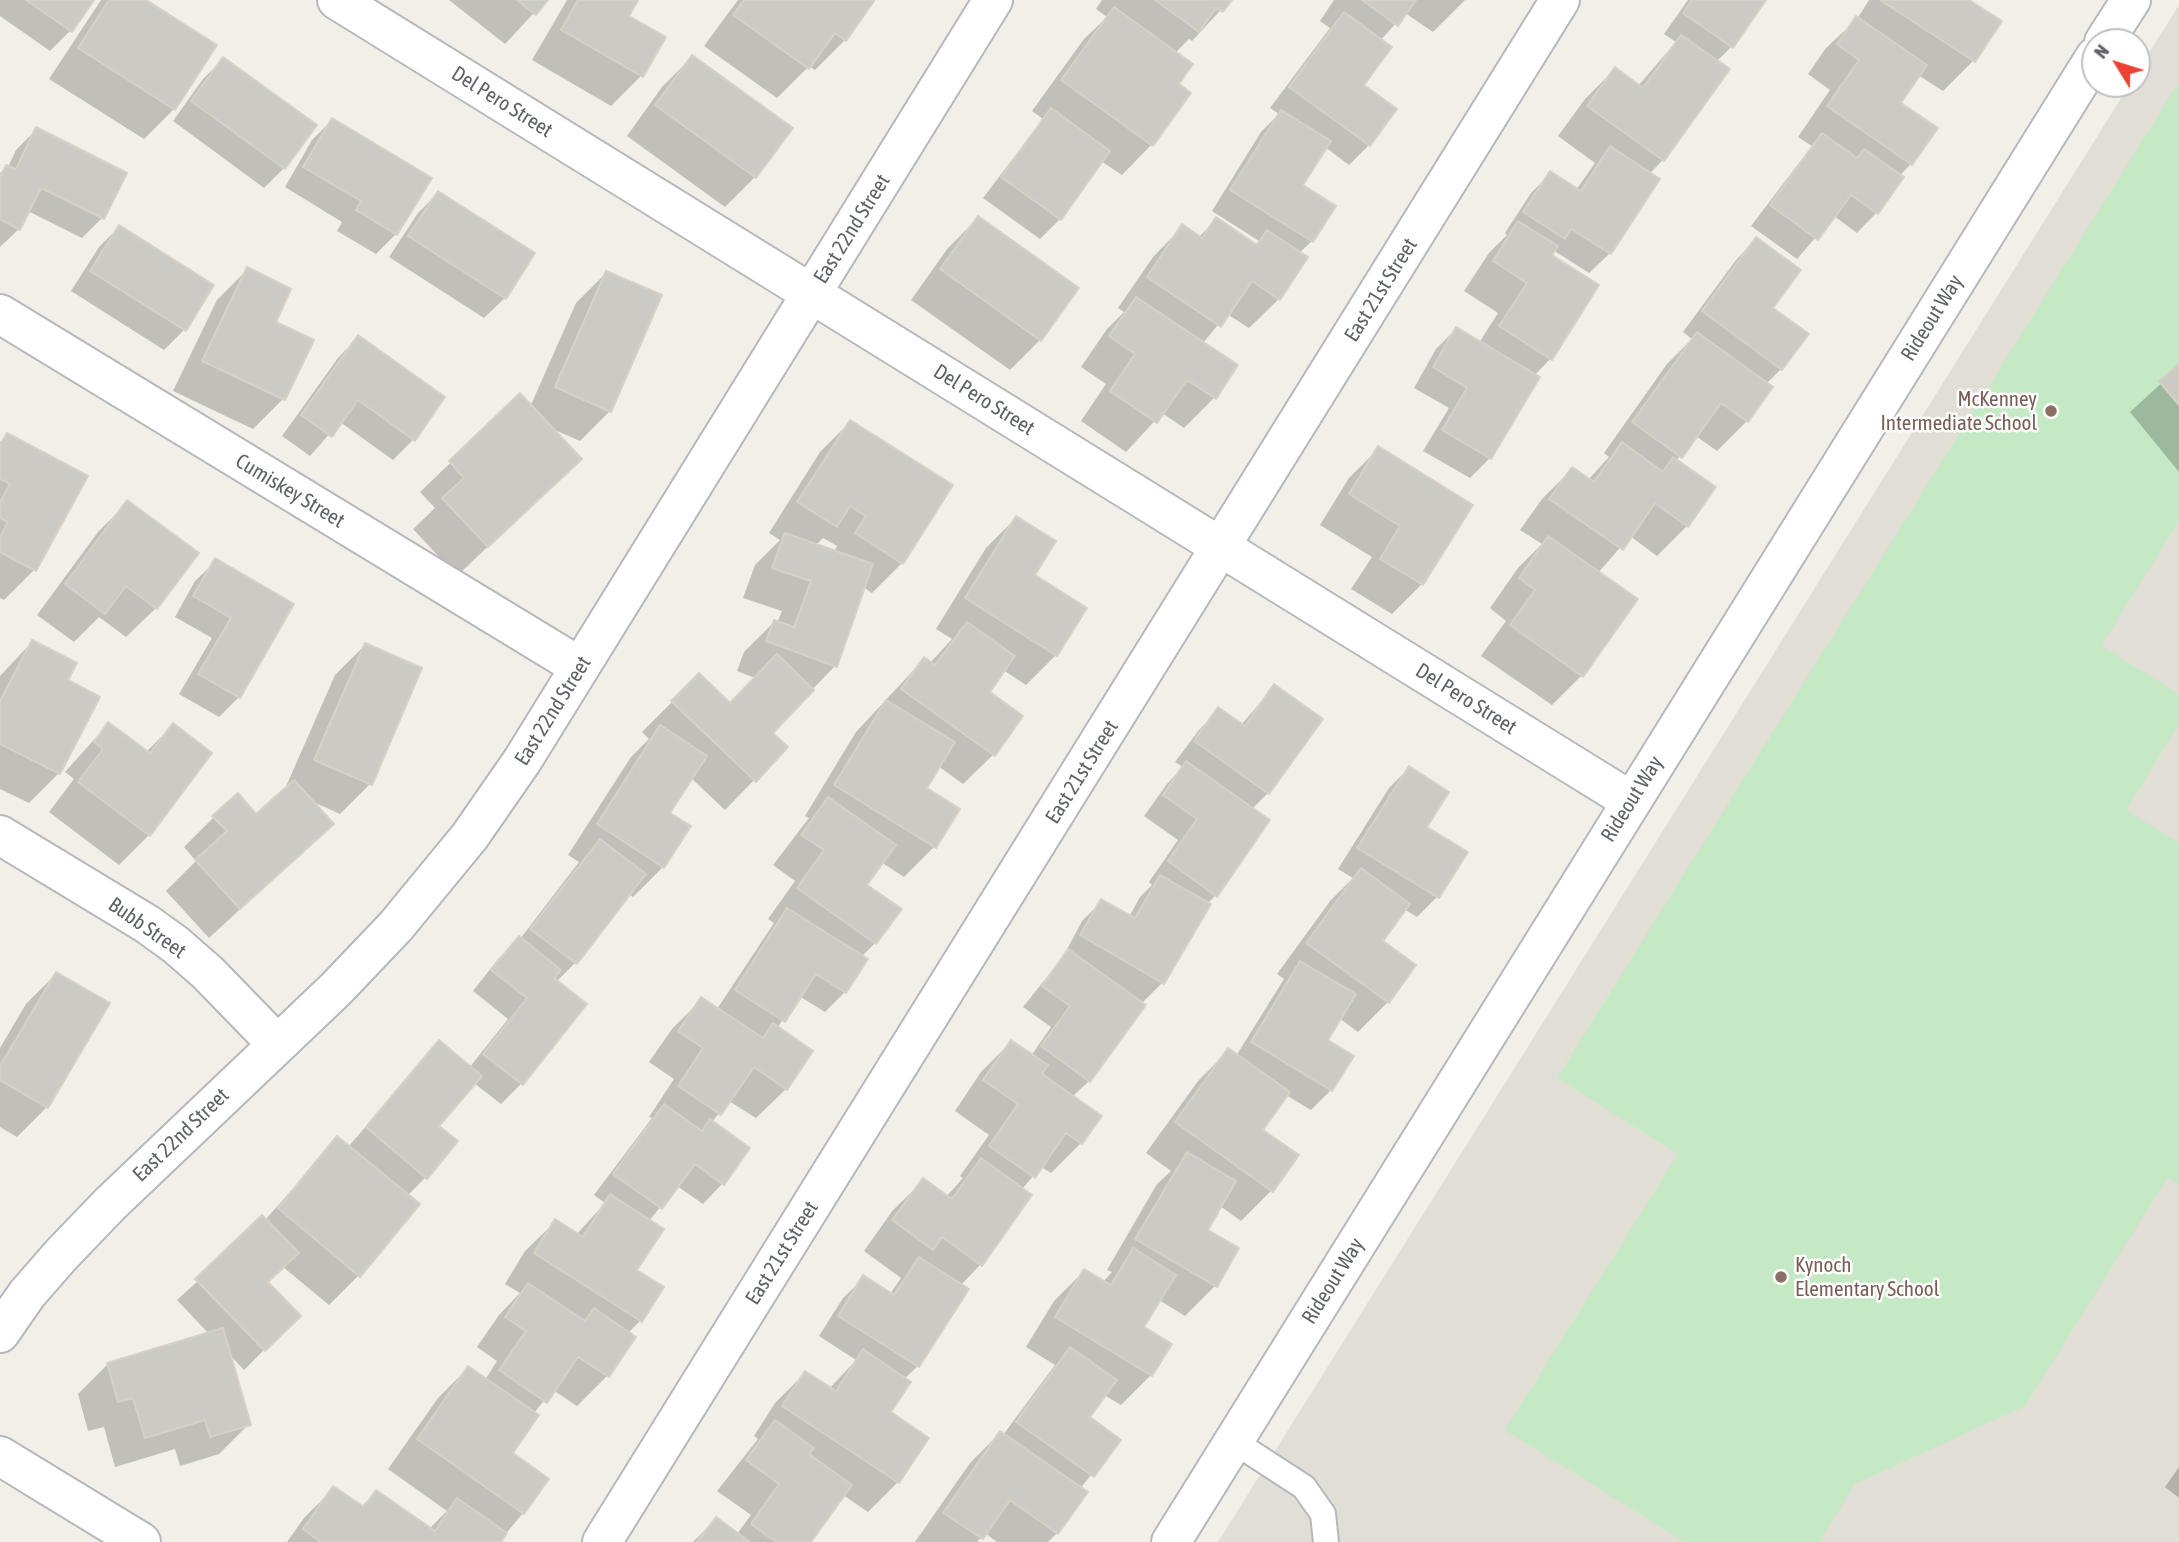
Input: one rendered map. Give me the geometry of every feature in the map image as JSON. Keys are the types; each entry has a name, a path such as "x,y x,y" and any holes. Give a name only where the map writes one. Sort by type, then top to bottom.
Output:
{"street":[{"name":"Del Pero Street","path":"337,0 1631,801"},
{"name":"East 22nd Street","path":"0,1333 27,1294 110,1203 396,926 470,836 580,667 993,0"},
{"name":"East 21st Street","path":"602,1542 1560,0"},
{"path":"2113,28 2130,0"},
{"name":"Rideout Way","path":"1171,1542 2081,79"},
{"name":"Cumiskey Street","path":"0,314 580,667"},
{"name":"Bubb Street","path":"0,835 147,924 176,945 208,973 277,1044"},
{"path":"0,1456 141,1542"}],"lane":[{"path":"1233,1441 1304,1487 1323,1514 1325,1534 1348,1542"}],"shaded area":[{"name":"Kynoch Elementary School","path":"2179,5 2179,1542 1218,1542 2121,98 2151,98 2151,50"}],"green space":[{"name":"Kynoch Elementary School","path":"2179,82 2179,521 2101,646 2179,694 2179,724 2126,810 2179,843 2179,1185 2167,1178 2025,1406 1855,1484 1819,1542 1685,1542 1505,1430 1678,1154 1557,1078"}],"building":[{"path":"26,0 94,0 72,32"},
{"path":"109,0 146,0 217,45 175,110 78,48"},
{"path":"517,0 548,0 536,15"},
{"path":"578,0 638,0 629,16 666,37 643,77 561,30"},
{"path":"744,0 874,1 846,41 835,33 809,69 733,15"},
{"path":"1155,0 1232,0 1223,12 1216,8 1199,32"},
{"path":"1362,0 1416,0 1398,26"},
{"path":"1692,0 1766,0 1733,48 1683,13"},
{"path":"1880,0 1969,0 2002,21 1975,62"},
{"path":"1114,7 1193,64 1179,84 1191,93 1153,146 1061,80"},
{"path":"1344,12 1392,47 1364,85 1397,109 1370,146 1289,87"},
{"path":"1856,16 1927,65 1901,103 1938,128 1912,165 1827,106 1859,60 1837,44"},
{"path":"1681,35 1730,69 1664,161 1587,106 1615,67 1643,88"},
{"path":"692,55 793,128 756,178 655,105"},
{"path":"223,57 317,125 285,169 191,101"},
{"path":"1051,108 1110,151 1061,220 1001,177"},
{"path":"1281,110 1331,141 1303,185 1336,206 1313,242 1230,190"},
{"path":"332,118 432,178 397,235 356,210 361,201 303,167"},
{"path":"36,127 127,173 104,219 41,188 20,230 0,219 0,177 6,165 16,169"},
{"path":"1822,133 1857,158 1864,149 1904,177 1878,214 1851,195 1818,240 1770,205"},
{"path":"1610,146 1660,179 1611,254 1571,229 1565,239 1523,212 1550,171 1581,191"},
{"path":"438,191 535,253 506,299 408,236"},
{"path":"978,216 1079,288 1041,341 940,269"},
{"path":"1216,217 1257,245 1267,230 1308,257 1280,300 1252,281 1221,327 1147,277 1182,224 1202,238"},
{"path":"1518,221 1558,246 1552,255 1599,285 1552,360 1499,326 1527,283 1493,261"},
{"path":"119,225 214,285 186,331 90,271"},
{"path":"1756,237 1801,270 1773,308 1809,334 1782,370 1702,311"},
{"path":"247,267 291,289 276,322 314,340 285,400 202,361"},
{"path":"606,271 662,295 611,412 555,387"},
{"path":"1136,297 1238,365 1216,399 1187,380 1157,423 1110,391 1135,354 1109,336"},
{"path":"1456,327 1540,377 1491,459 1442,430 1467,388 1433,367"},
{"path":"1697,332 1773,387 1748,422 1721,403 1682,458 1632,422"},
{"path":"358,335 445,397 415,441 358,400 332,437 301,415"},
{"path":"2179,364 2179,405 2159,381"},
{"path":"520,393 582,459 488,547 442,498 464,478 449,461"},
{"path":"850,420 953,485 903,564 855,533 866,516 850,506 837,527 797,502"},
{"path":"7,433 88,476 36,571 0,552 0,537 8,522 0,518 0,502 10,484 0,479 0,445"},
{"path":"1622,442 1663,472 1673,457 1716,487 1688,527 1655,503 1623,550 1549,499 1572,467 1594,482"},
{"path":"1378,446 1473,505 1423,585 1380,559 1400,526 1349,494"},
{"path":"127,500 199,553 157,609 126,586 105,614 65,584"},
{"path":"1016,516 1056,541 1035,575 1087,608 1057,656 965,598"},
{"path":"785,533 873,564 837,667 766,641 774,620 794,627 811,581 772,568"},
{"path":"1548,536 1638,599 1583,677 1510,625 1535,590 1519,578"},
{"path":"215,558 294,604 240,698 198,674 231,618 193,596"},
{"path":"967,622 1015,656 990,692 1023,716 995,756 901,689 924,657 935,665"},
{"path":"32,640 77,663 68,680 100,697 60,774 0,744 0,701"},
{"path":"365,643 422,668 372,785 314,760"},
{"path":"777,654 814,690 773,733 788,747 756,782 671,701 699,673 730,703"},
{"path":"1274,684 1323,719 1269,794 1194,741 1218,707 1245,726"},
{"path":"886,700 955,742 927,788 960,809 936,848 834,785"},
{"path":"108,722 150,753 173,723 212,753 150,836 78,782 103,749 94,742"},
{"path":"660,725 707,756 670,813 691,826 664,868 597,824"},
{"path":"1186,761 1270,820 1217,897 1168,861 1197,819 1163,795"},
{"path":"1409,766 1449,792 1427,827 1468,852 1439,898 1357,848"},
{"path":"294,780 334,824 240,909 195,860 227,831 212,816 238,793 256,814"},
{"path":"828,797 896,845 867,885 902,909 876,944 797,888 824,850 801,835"},
{"path":"600,839 646,874 577,964 530,929"},
{"path":"1361,868 1410,904 1383,941 1416,965 1389,1003 1306,943"},
{"path":"1160,875 1211,904 1164,984 1080,935 1101,899 1135,918"},
{"path":"787,908 868,959 846,993 816,974 785,1022 735,990"},
{"path":"519,936 561,970 554,978 587,1004 523,1085 483,1054 527,998 491,970"},
{"path":"1068,949 1146,1005 1090,1082 1041,1046 1070,1006 1042,986"},
{"path":"1300,961 1356,994 1328,1040 1354,1056 1332,1091 1251,1042"},
{"path":"56,972 110,1003 48,1108 0,1080 0,1066"},
{"path":"701,997 763,1038 773,1023 813,1051 787,1090 754,1067 721,1115 678,1086 703,1048 678,1031"},
{"path":"439,1040 482,1076 439,1126 458,1141 427,1179 366,1127"},
{"path":"1011,1040 1048,1065 1042,1074 1102,1116 1082,1144 1066,1133 1035,1178 989,1146 1018,1104 983,1080"},
{"path":"1228,1048 1290,1092 1263,1130 1299,1155 1273,1192 1175,1122"},
{"path":"664,1104 702,1131 710,1119 750,1148 724,1185 695,1164 662,1209 613,1174"},
{"path":"337,1136 420,1204 360,1277 278,1208"},
{"path":"1187,1152 1236,1181 1208,1230 1239,1248 1217,1287 1135,1239"},
{"path":"981,1158 1032,1195 982,1266 942,1237 933,1250 892,1220 923,1178 952,1199"},
{"path":"610,1194 664,1229 637,1270 664,1287 642,1322 534,1253 555,1219 583,1237"},
{"path":"262,1215 299,1253 268,1282 301,1316 265,1351 195,1279"},
{"path":"1133,1248 1176,1275 1144,1327 1172,1344 1152,1376 1055,1317 1084,1269 1111,1285"},
{"path":"919,1257 969,1289 919,1367 838,1316 863,1275 894,1295"},
{"path":"528,1283 585,1321 594,1308 636,1337 609,1377 578,1357 547,1403 499,1370 526,1331 505,1317"},
{"path":"223,1328 251,1425 210,1437 205,1420 145,1438 133,1398 118,1402 107,1363"},
{"path":"1070,1347 1117,1380 1090,1417 1121,1440 1094,1477 1016,1422"},
{"path":"863,1349 911,1382 891,1412 929,1438 899,1483 782,1406 805,1371 836,1391"},
{"path":"468,1366 539,1415 513,1453 549,1479 524,1514 417,1439"},
{"path":"775,1420 814,1448 809,1454 852,1485 811,1542 776,1542 751,1524 779,1484 746,1460"},
{"path":"1000,1431 1088,1492 1058,1534 1010,1500 983,1539 943,1513"},
{"path":"333,1486 364,1507 376,1490 435,1531 457,1498 507,1533 501,1542 321,1542 303,1529"},
{"path":"716,1517 750,1542 697,1542"}],"place":[{"name":"McKenney Intermediate School","path":"2051,411"},
{"name":"Kynoch Elementary School","path":"1781,1277"}]}
